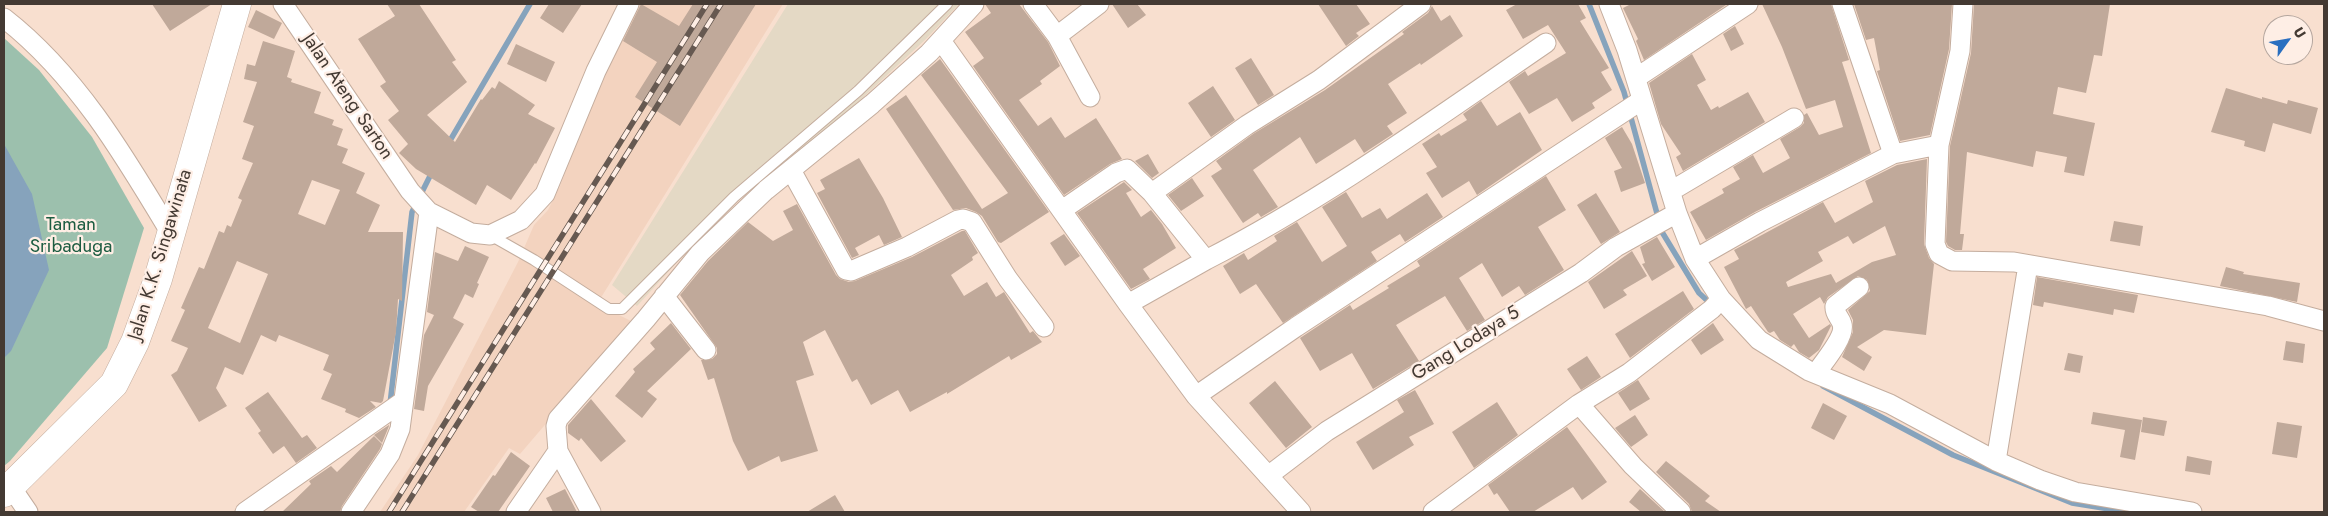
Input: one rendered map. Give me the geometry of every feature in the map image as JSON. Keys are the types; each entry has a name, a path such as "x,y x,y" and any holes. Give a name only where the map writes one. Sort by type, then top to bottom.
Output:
{"street":[{"name":"Jalan K.K. Singawinata","path":"8,490 114,384 135,342 158,278 237,4"},
{"name":"Jalan Ateng Sarton","path":"283,4 410,191 426,209"},
{"path":"351,512 390,454 400,429 426,209 471,233 490,235 521,220 545,194 596,71 629,4"},
{"path":"591,512 558,451 556,426 558,419 646,319 700,253 766,190 872,104 942,42 974,4"},
{"path":"1033,4 1057,36 1090,97"},
{"path":"1057,36 1099,4"},
{"path":"1152,193 1247,125 1319,80 1420,4"},
{"path":"1609,4 1636,78 1633,105 1671,190 1665,219 1695,258 1717,304 1759,340 1796,365 1890,404 1996,461 2075,492 2192,512"},
{"path":"1842,4 1893,154"},
{"path":"1964,4 1960,51 1939,145 1935,244 1938,254 1952,260 2014,262 2268,306 2324,321"},
{"path":"1636,78 1740,5"},
{"path":"4,18 48,57 113,138 170,232"},
{"path":"942,42 1128,304 1196,396 1301,512"},
{"path":"1128,304 1276,221 1390,150 1546,43"},
{"path":"1196,396 1296,327 1633,105"},
{"path":"1671,190 1794,118"},
{"path":"1695,258 1760,222 1893,154 1939,145"},
{"path":"791,170 846,270 851,271 885,257 958,220 968,220 972,222 1008,279 1044,327"},
{"path":"1062,210 1116,172 1127,170 1152,193 1206,260"},
{"name":"Gang Lodaya 5","path":"1268,476 1328,431 1581,273 1616,246 1665,219"},
{"path":"1996,461 2028,265"},
{"path":"1816,373 1842,333 1842,324 1835,313 1835,306 1859,287"},
{"path":"664,296 706,350"},
{"path":"1433,512 1579,404 1629,373 1717,304"},
{"path":"246,512 402,402"},
{"path":"1579,404 1633,466 1681,512"},
{"path":"516,512 558,451"},
{"path":"8,490 28,512"}],"lane":[{"path":"490,235 534,260 609,309 622,309 734,197 858,91 947,4"}],"shaded area":[{"path":"637,4 783,4 597,304 633,322 520,454 509,448 464,512 380,512 418,455 518,262 534,225 548,210 560,186 611,52"},
{"path":"788,4 959,4 925,40 830,128 728,207 637,306 612,285"}],"green space":[{"name":"Taman Sribaduga","path":"4,38 39,70 92,137 144,228 107,348 4,466"}],"water":[{"path":"4,144 32,194 49,270 11,351 4,358"}],"building":[{"path":"152,4 212,4 170,31"},
{"path":"387,4 419,4 456,60 452,62 467,82 427,115 455,142 481,99 492,87 495,89 499,81 535,105 528,114 555,128 536,164 511,200 487,185 476,205 416,169 399,153 408,144 388,120 399,111 380,86 386,82 358,39 395,16"},
{"path":"549,4 582,4 563,33 540,18"},
{"path":"641,4 679,26 693,4 756,4 680,126 635,97 657,62 623,41"},
{"path":"985,4 1019,4 1048,42 1060,66 1040,81 1042,84 1019,100 1038,126 1051,117 1065,138 1096,118 1122,159 1110,164 1064,195 973,66 984,58 965,32 991,13"},
{"path":"1112,4 1137,4 1146,15 1128,28"},
{"path":"1318,4 1356,4 1370,24 1356,33 1359,36 1346,46"},
{"path":"1517,4 1578,4 1586,18 1580,21 1609,68 1601,72 1612,90 1592,103 1595,108 1572,122 1557,98 1529,114 1509,82 1525,71 1528,76 1566,53 1548,25 1523,39 1506,10"},
{"path":"1631,4 1726,5 1644,60 1636,41 1638,39 1623,8"},
{"path":"1762,4 1831,4 1849,60 1842,62 1871,153 1755,212 1706,240 1690,212 1724,193 1722,189 1740,179 1733,167 1753,155 1763,173 1790,158 1780,139 1800,127 1804,123 1804,115 1807,113 1819,135 1843,127 1835,100 1806,109 1782,47"},
{"path":"1854,4 1952,4 1949,49 1930,135 1900,141 1877,71 1880,70 1874,38 1866,40"},
{"path":"1974,4 2110,4 2102,56 2094,55 2086,93 2058,87 2053,114 2095,123 2084,176 2064,172 2067,157 2036,151 2033,167 1967,152 1960,234 1964,234 1962,250 1955,250 1948,246 1946,242 1950,146 1971,53"},
{"path":"1432,6 1441,21 1450,15 1463,36 1421,65 1420,63 1388,84 1407,113 1387,126 1393,134 1364,153 1355,139 1316,164 1300,137 1253,170 1278,207 1261,217 1258,213 1243,223 1211,176 1222,169 1216,161 1253,134 1325,90 1404,34 1402,32 1428,13"},
{"path":"256,10 282,23 274,39 248,27"},
{"path":"1735,26 1744,44 1731,51 1723,34"},
{"path":"263,41 295,51 287,77 292,79 291,82 321,92 314,113 334,120 332,125 343,129 337,145 348,149 342,163 365,173 356,193 380,205 368,232 403,232 402,301 398,299 396,332 383,401 381,403 370,401 376,407 359,418 345,412 346,409 321,399 332,374 323,370 329,355 279,335 276,342 261,335 243,375 225,367 216,388 227,406 199,422 171,375 177,371 188,348 171,341 185,310 181,308 199,267 204,269 219,231 224,233 227,225 231,227 242,200 238,198 253,163 242,159 254,126 243,122 257,82 244,79 247,64 255,66","holes":["312,180 340,190 325,225 298,214","237,261 268,274 240,343 208,328"]},
{"path":"516,44 555,62 546,82 507,64"},
{"path":"1692,54 1706,80 1697,85 1711,110 1718,106 1719,108 1748,92 1765,122 1683,171 1676,157 1681,154 1661,124 1649,83"},
{"path":"1251,58 1274,95 1258,105 1235,68"},
{"path":"940,59 1049,212 1001,243 998,242 982,216 966,208 953,210 886,109 906,95 982,209 1008,193 921,75"},
{"path":"1213,86 1235,120 1211,137 1188,103"},
{"path":"2226,88 2262,99 2262,97 2287,104 2288,100 2318,108 2311,134 2273,123 2265,152 2244,146 2245,141 2211,132"},
{"path":"1481,101 1497,126 1520,112 1542,150 1477,195 1469,181 1442,198 1426,173 1437,167 1422,144 1439,133 1441,136 1467,120 1463,114"},
{"path":"1622,127 1632,144 1645,183 1621,192 1614,171 1622,168 1605,138"},
{"path":"1148,154 1159,173 1152,178 1135,161"},
{"path":"859,158 883,198 902,237 884,245 879,235 855,248 859,255 852,258 817,193 825,189 820,180"},
{"path":"1927,159 1924,244 1929,258 1934,264 1926,335 1884,330 1857,347 1872,357 1864,371 1842,357 1853,332 1853,320 1848,310 1870,291 1867,280 1858,276 1828,297 1824,304 1820,297 1793,314 1809,338 1830,324 1831,326 1819,350 1809,358 1799,352 1794,344 1791,347 1780,340 1774,331 1768,332 1751,306 1746,309 1724,267 1739,259 1734,250 1823,202 1835,223 1873,202 1865,181 1897,165","holes":["1885,226 1896,255 1872,262 1836,283 1831,274 1788,287 1786,282 1823,261 1818,252 1848,236 1853,244"]},
{"path":"1546,176 1566,210 1538,227 1564,270 1525,295 1519,286 1502,297 1482,263 1459,278 1485,320 1467,331 1445,296 1396,325 1419,361 1373,389 1352,353 1320,371 1300,338 1350,305 1353,310 1389,288 1387,286 1420,266 1417,261"},
{"path":"1192,178 1204,196 1181,211 1168,195"},
{"path":"1124,182 1132,190 1126,193 1141,217 1151,210 1176,248 1143,269 1150,279 1131,289 1077,213"},
{"path":"1346,192 1362,218 1380,208 1387,219 1427,193 1443,217 1405,242 1400,234 1371,252 1377,261 1283,323 1256,284 1240,294 1223,266 1244,253 1248,260 1277,241 1274,236 1297,222 1322,262 1347,246 1322,207"},
{"path":"1596,193 1620,232 1601,244 1577,205"},
{"path":"797,204 836,275 840,279 849,282 912,257 965,231 978,253 972,257 973,260 951,275 964,296 987,282 996,297 1004,292 1030,333 1033,331 1042,342 1011,360 1009,356 947,394 947,392 910,412 898,390 871,405 857,379 852,382 825,330 803,342 814,375 796,381 818,451 781,462 779,456 748,471 733,441 714,378 708,380 701,360 712,359 717,354 717,348 680,295 708,261 748,222 773,241 793,230 783,211"},
{"path":"2114,221 2143,226 2140,246 2110,241"},
{"path":"1064,234 1080,256 1065,266 1050,243"},
{"path":"1657,237 1675,267 1652,281 1642,264 1645,263 1640,247"},
{"path":"465,246 489,257 477,283 479,284 473,298 465,294 453,318 464,324 428,386 424,411 414,409 424,335 434,315 427,312 435,252 458,261"},
{"path":"1632,251 1647,276 1623,290 1627,295 1604,309 1588,282"},
{"path":"2226,267 2244,272 2243,274 2300,283 2297,302 2220,286"},
{"path":"2037,277 2138,295 2134,313 2114,309 2113,315 2044,302 2043,307 2033,305"},
{"path":"1683,291 1694,309 1630,358 1615,334"},
{"path":"671,323 691,349 647,391 657,399 642,418 615,396 635,372 633,369 655,349 650,343"},
{"path":"1713,323 1724,340 1701,355 1691,340"},
{"path":"2286,341 2305,344 2303,363 2283,360"},
{"path":"2068,353 2083,356 2080,373 2064,370"},
{"path":"1587,356 1601,377 1581,390 1567,369"},
{"path":"1638,380 1650,399 1630,411 1618,393"},
{"path":"1275,381 1312,427 1286,448 1249,403"},
{"path":"1415,390 1434,424 1409,437 1414,445 1373,470 1356,442 1404,412 1397,400"},
{"path":"268,392 302,438 307,435 317,448 296,463 284,446 273,454 258,433 261,431 245,408"},
{"path":"591,399 626,441 601,462 581,438 579,441 568,433 568,425"},
{"path":"1497,402 1518,435 1474,468 1452,432"},
{"path":"1823,403 1847,416 1834,440 1811,428"},
{"path":"2093,412 2142,420 2135,460 2120,457 2125,430 2091,424"},
{"path":"1635,415 1648,435 1631,447 1615,428"},
{"path":"2143,417 2167,421 2164,436 2141,432"},
{"path":"2277,422 2302,426 2297,458 2272,454"},
{"path":"389,426 382,443 374,435"},
{"path":"1567,427 1607,482 1582,500 1573,487 1533,512 1510,512 1497,493 1494,495 1488,485"},
{"path":"374,436 382,444 380,449 342,506 340,512 282,512 311,484 309,481 331,466 337,472"},
{"path":"511,452 530,466 498,512 479,512 471,507 493,475 495,476"},
{"path":"2187,456 2212,461 2210,475 2185,471"},
{"path":"1666,461 1710,496 1705,501 1721,512 1692,512 1689,504 1656,472"},
{"path":"565,489 577,512 553,512 546,498"},
{"path":"1640,489 1665,512 1641,512 1629,502"},
{"path":"835,495 845,512 807,512"}],"waterway":[{"path":"448,144 530,4"},
{"path":"1589,4 1624,92 1662,232 1699,293 1711,304"},
{"path":"390,404 412,212 432,172"},
{"path":"1823,386 1953,455 2072,503 2128,512"}],"railway":[{"path":"389,512 707,4"},
{"path":"402,512 721,4"}]}
